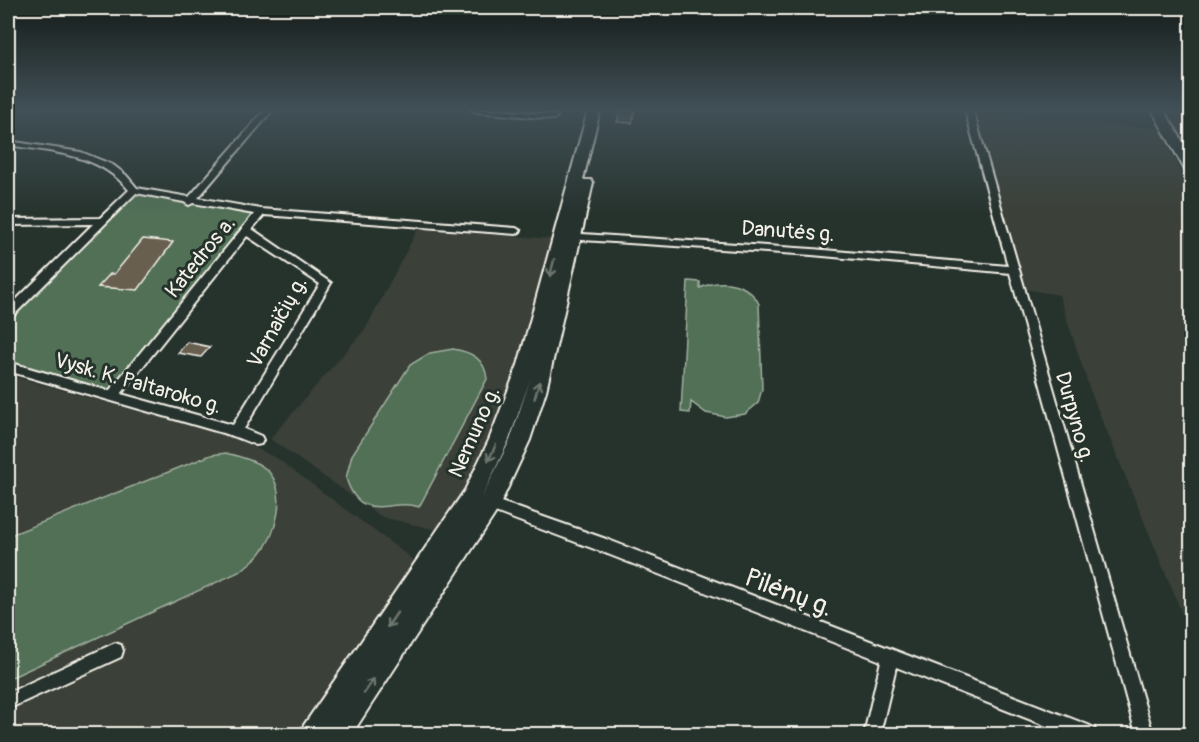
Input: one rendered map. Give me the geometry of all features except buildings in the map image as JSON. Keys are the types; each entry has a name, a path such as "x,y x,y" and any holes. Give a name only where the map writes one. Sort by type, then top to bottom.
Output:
{"main road":[{"name":"Nemuno g.","path":"337,735 490,504 520,440 537,391 587,145"},
{"name":"Nemuno g.","path":"313,735 472,496 517,394 594,145"},
{"path":"1177,145 1191,170"}],"street":[{"path":"8,314 134,190 129,179 85,155 18,145"},
{"path":"189,202 239,145"},
{"name":"Durpyno g.","path":"979,145 1145,735"},
{"name":"Katedros a.","path":"134,190 189,202 261,212"},
{"path":"261,212 516,231"},
{"name":"Katedros a.","path":"113,395 261,212"},
{"path":"8,222 102,222"},
{"name":"Varnaičių g.","path":"236,431 326,283 246,230"},
{"name":"Danutės g.","path":"567,236 812,252 1014,270"},
{"name":"Vysk. K. Paltaroko g.","path":"8,367 236,431 256,440"},
{"name":"Pilėnų g.","path":"472,496 606,546 1088,735"},
{"path":"8,701 115,651"},
{"path":"872,735 890,657"}],"shaded area":[{"path":"982,145 1168,145 1191,189 1191,624 1186,623 1091,393 1059,295 1024,289"},
{"path":"1186,145 1191,145 1191,154"},
{"path":"418,229 553,239 519,369 505,408 471,480 441,531 382,517 270,439 366,328"},
{"path":"8,375 235,438 278,459 419,564 301,734 8,734"}],"green space":[{"path":"134,190 261,212 113,395 8,367 8,314"},
{"path":"688,281 700,282 700,288 717,283 733,284 748,291 759,304 762,389 758,403 745,414 726,417 706,413 691,402 690,413 681,412"},
{"path":"453,349 466,352 476,358 484,366 487,379 419,507 368,506 352,493 346,478 352,455 410,365 430,353"},
{"path":"226,453 260,465 275,481 279,503 278,515 270,537 259,555 241,571 8,679 8,536 211,455"}]}
